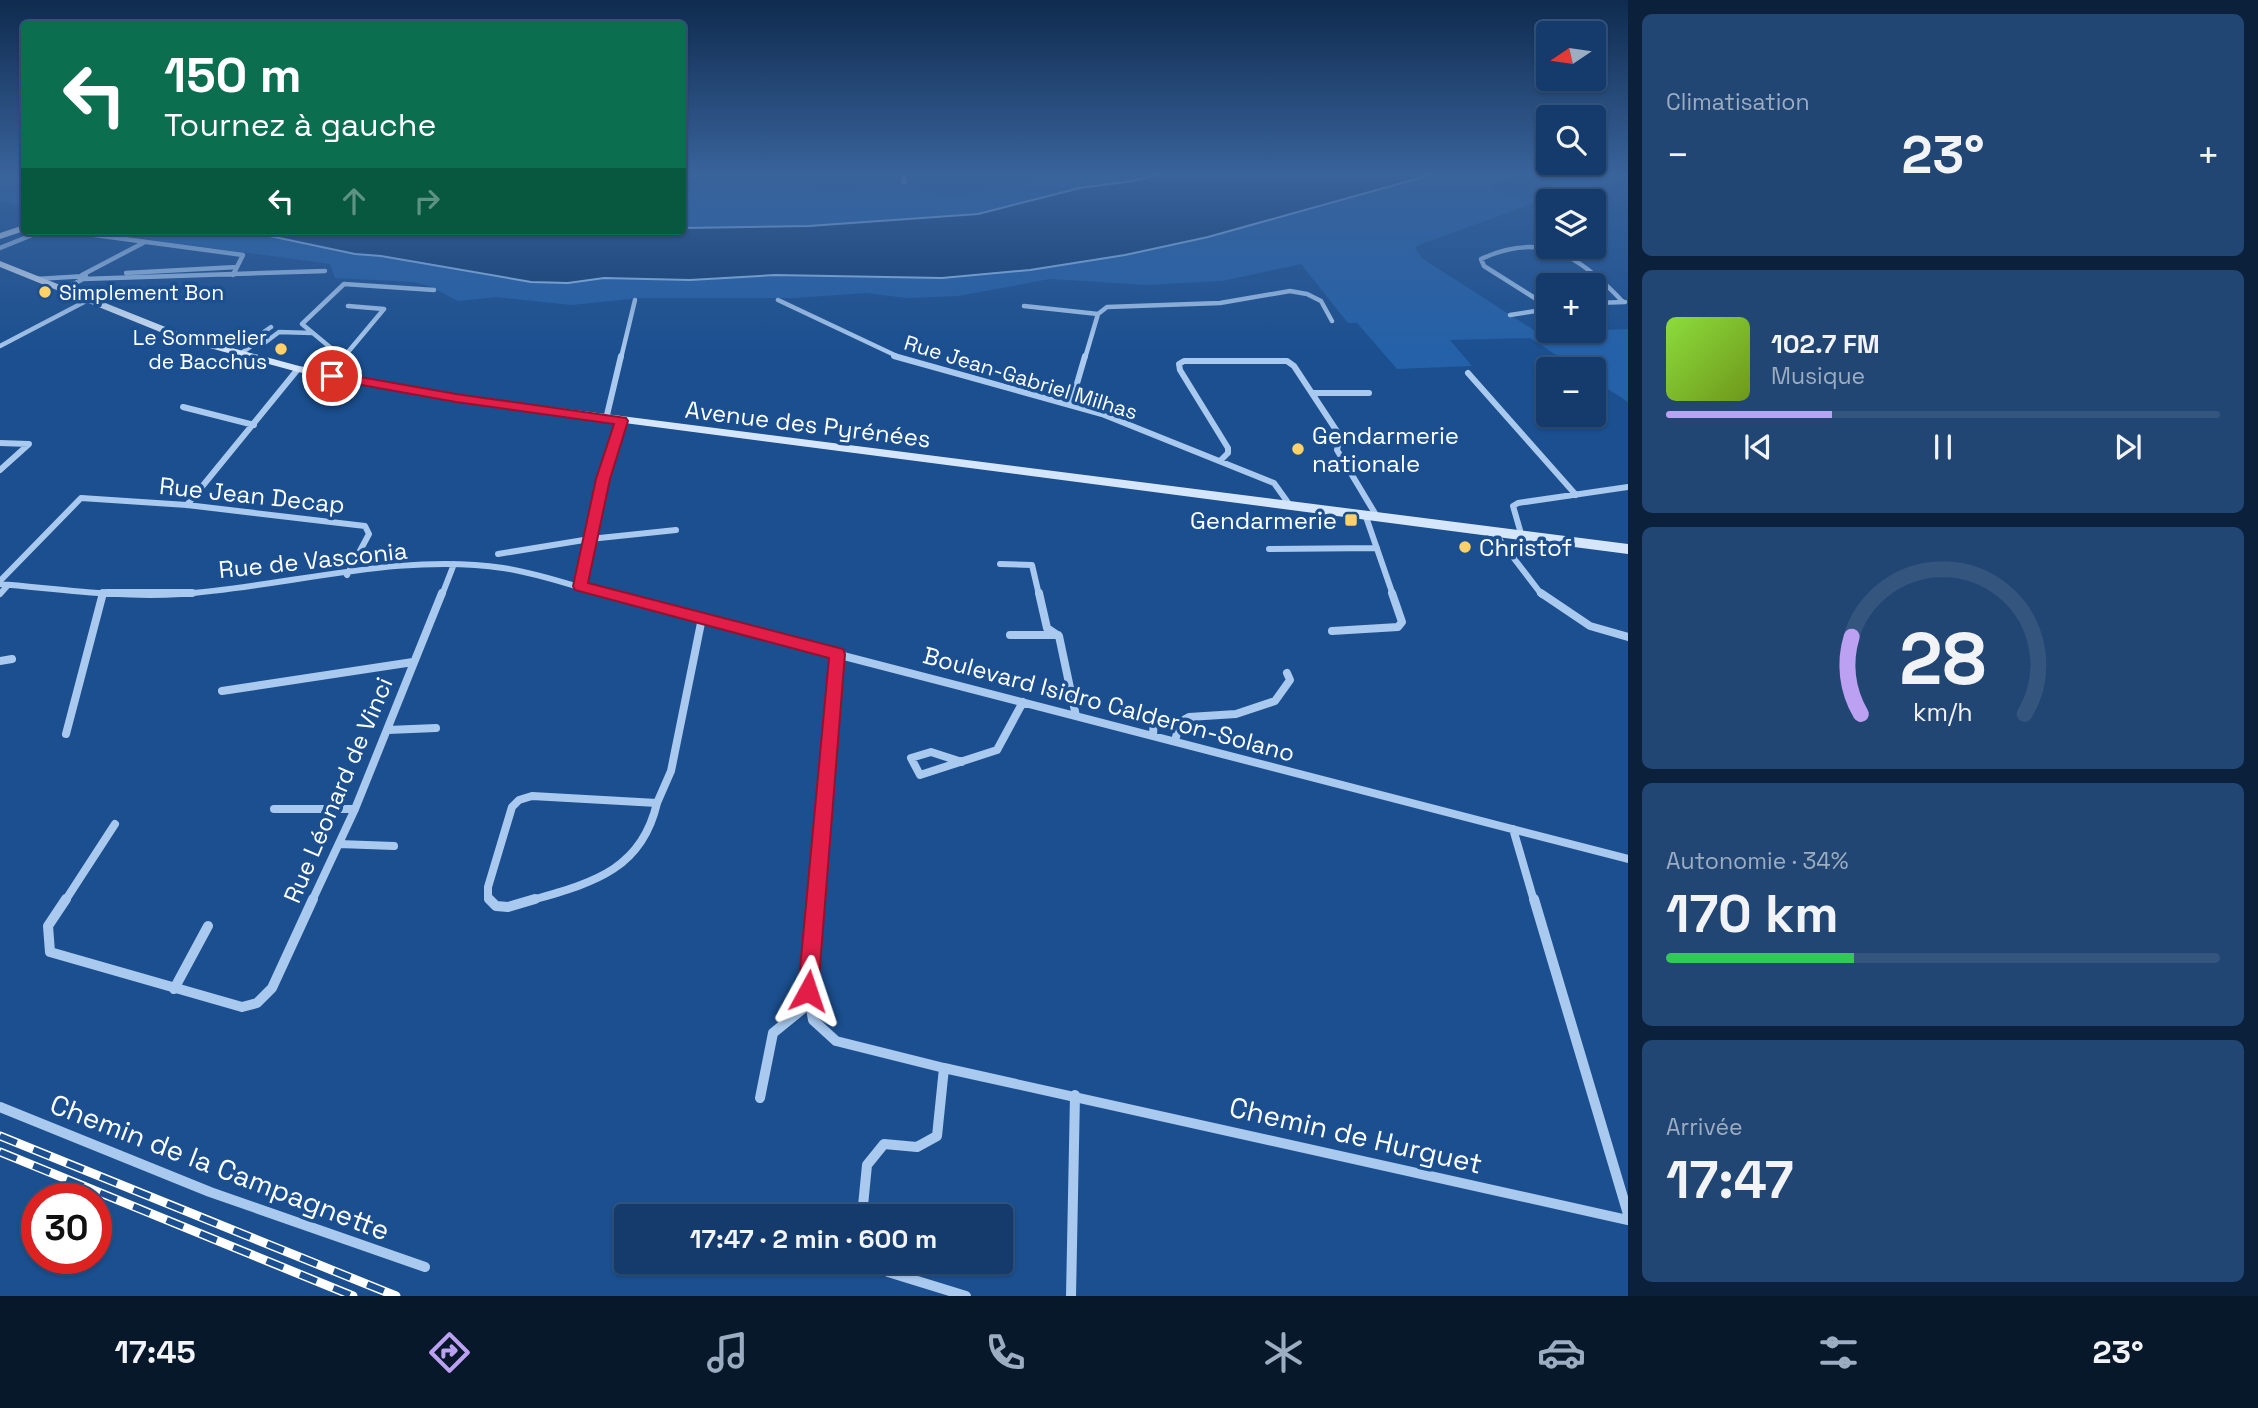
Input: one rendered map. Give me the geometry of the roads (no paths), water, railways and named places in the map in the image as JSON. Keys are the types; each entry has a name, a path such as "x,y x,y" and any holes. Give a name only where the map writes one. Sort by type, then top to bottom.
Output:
{"main road":[{"name":"Avenue des Pyrénées","path":"0,264 184,338 298,369 456,398 1628,549"}],"street":[{"path":"0,242 11,243 32,235"},
{"path":"91,235 243,255 233,275"},
{"path":"80,276 143,243"},
{"path":"1536,299 1485,266 1481,259 1524,244 1538,245 1556,250 1595,273"},
{"path":"36,278 237,267"},
{"path":"64,289 83,279 325,271"},
{"path":"1606,282 1626,302"},
{"path":"332,376 346,360 302,324 344,284 434,290"},
{"path":"1071,404 1098,314 1107,307 1220,303 1290,291 1307,294 1321,301 1332,321"},
{"path":"0,346 88,300"},
{"path":"606,419 635,300"},
{"name":"Rue Jean-Gabriel Milhas","path":"778,300 891,355 1071,404 1220,461 1274,483 1289,504"},
{"path":"1606,303 1626,302"},
{"path":"343,358 384,309 348,306"},
{"path":"1024,306 1098,314"},
{"path":"1510,316 1536,311"},
{"path":"271,327 251,341 263,344 278,332 312,333"},
{"path":"240,354 257,342"},
{"path":"1220,461 1228,453 1228,448 1180,370 1181,362 1282,359 1294,366 1340,436 1338,450 1371,515 1377,548 1402,618 1401,625 1332,631"},
{"path":"187,505 298,369"},
{"path":"1468,373 1576,495"},
{"path":"1312,393 1368,393"},
{"path":"183,407 254,425"},
{"path":"580,586 603,479 622,421"},
{"path":"0,443 29,444 0,470"},
{"path":"1522,537 1513,506 1518,503 1628,487"},
{"name":"Rue Jean Decap","path":"3,583 81,498 187,505 365,526 369,534 347,575"},
{"path":"498,554 590,538 676,530"},
{"path":"1492,531 1544,596 1590,625 1628,637"},
{"path":"1269,549 1377,548"},
{"name":"Rue de Vasconia","path":"3,583 103,592 199,593 454,564 505,568 580,586"},
{"name":"Rue Léonard de Vinci","path":"174,989 249,1008 263,1000 272,988 355,809 454,564"},
{"path":"1000,564 1032,565 1047,628 1058,635 1076,716"},
{"path":"0,594 3,583"},
{"name":"Boulevard Isidro Calderon-Solano","path":"580,586 1628,859"},
{"path":"65,734 103,592"},
{"path":"657,803 532,796 519,800 510,812 488,887 488,898 496,905 508,907 593,880 614,869 645,840 671,771 702,618"},
{"path":"1010,635 1058,635"},
{"path":"761,1098 774,1034 780,1025 810,1003 808,991 837,654"},
{"path":"0,661 12,659"},
{"path":"222,691 413,662"},
{"path":"1175,741 1180,722 1189,717 1237,714 1275,701 1290,680 1287,673"},
{"path":"962,762 931,752 911,758 920,775 962,762 998,750 1023,702"},
{"path":"1153,736 1154,715"},
{"path":"388,730 436,728"},
{"path":"274,809 355,809"},
{"path":"115,824 48,926 50,952 174,989 208,926"},
{"path":"1513,829 1628,1214"},
{"path":"339,844 394,846"},
{"name":"Chemin de Hurguet","path":"810,1003 813,1020 836,1041 944,1068 1628,1220"},
{"path":"863,1204 867,1165 884,1144 917,1147 937,1136 944,1068"},
{"path":"1071,1296 1075,1095"},
{"name":"Chemin de la Campagnette","path":"0,1107 75,1140 313,1230 425,1267"},
{"path":"894,1274 966,1296"}],"railway":[{"path":"0,1136 396,1296"},
{"path":"0,1152 353,1296"}],"place":[{"name":"Simplement Bon","path":"45,292"},
{"name":"Le Sommelier de Bacchus","path":"281,349"},
{"name":"Gendarmerie nationale","path":"1298,449"},
{"name":"Gendarmerie","path":"1351,520"},
{"name":"Christof","path":"1465,547"}]}
